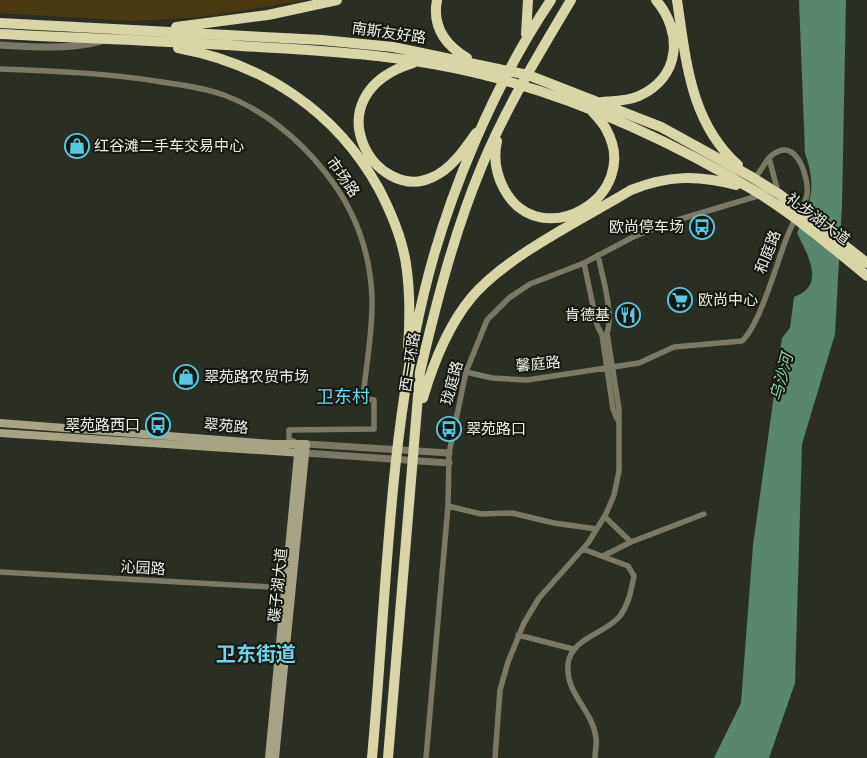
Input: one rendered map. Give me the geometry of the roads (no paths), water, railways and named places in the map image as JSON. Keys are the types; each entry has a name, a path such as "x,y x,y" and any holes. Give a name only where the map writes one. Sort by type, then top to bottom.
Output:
{"highway":[{"path":"141,29 218,22 338,0"},
{"path":"437,0 436,21 440,33 457,52 477,63"},
{"path":"526,38 528,0"},
{"name":"西一环路","path":"372,758 394,477 420,312 442,227 486,118 526,38 551,0"},
{"name":"西一环路","path":"388,758 418,418 420,372 431,325 475,186 504,119 571,0"},
{"path":"544,46 578,0"},
{"path":"600,102 638,97 657,85 670,68 675,42 673,27 666,11 656,0"},
{"path":"677,0 689,75 696,102 716,139 731,159 750,176"},
{"name":"南斯友好路","path":"0,22 141,29 393,47 477,63 528,75 661,127 750,176"},
{"name":"南斯友好路","path":"0,34 295,49 416,63 480,74 545,93 650,134 749,188"},
{"path":"0,43 40,36"},
{"path":"138,40 204,53 236,63 265,76 296,95 322,115 347,140 366,166 398,230 406,263 409,330 403,412"},
{"path":"416,63 382,77 364,99 359,115 359,132 372,161 384,171 398,178 418,182 433,178 446,169 458,156 486,118"},
{"path":"504,119 495,161 500,183 506,193 520,208 541,217 555,218 568,216 590,206 606,189 611,177 613,164 611,141 606,129 591,110"},
{"path":"418,418 428,380 457,319 470,300 502,269 615,200 644,185 674,177 691,176 749,188"},
{"name":"礼步湖大道","path":"750,176 779,194 791,210 867,276"},
{"name":"礼步湖大道","path":"749,188 791,210 867,263"}],"main road":[{"name":"翠苑路","path":"0,423 273,444 302,449"},
{"name":"翠苑路","path":"0,433 302,449"},
{"name":"碟子湖大道","path":"269,758 285,585 302,449"},
{"name":"碟子湖大道","path":"275,758 302,449"}],"street":[{"path":"0,43 50,48 83,46 108,39"},
{"name":"市场路","path":"0,69 129,76 191,85 224,95 251,107 294,137 333,182 359,228 367,260 372,296 372,322 364,398 374,400 374,429 289,430 289,439 302,449"},
{"name":"和庭路","path":"610,368 639,363 674,347 736,343 747,337 776,269 788,233 805,202 807,190 805,173 795,155 782,150 769,158"},
{"path":"750,176 757,175 769,158"},
{"path":"769,158 779,194"},
{"name":"珑庭路","path":"426,758 448,506 449,452 466,372 487,320 509,298 530,284 584,263 598,254 674,221 761,195"},
{"path":"598,254 610,324 607,333 610,368"},
{"path":"495,758 500,690 518,635 540,598 583,549 597,529 614,495 619,471 620,445 617,420 619,409 602,335 597,325 584,263"},
{"name":"馨庭路","path":"466,372 492,378 527,380 610,368"},
{"name":"翠苑路","path":"302,449 449,452"},
{"name":"翠苑路","path":"302,449 449,463"},
{"path":"448,506 481,514 512,513 554,524 597,529"},
{"path":"603,556 630,542 704,514"},
{"path":"604,517 630,542"},
{"path":"583,549 628,566 634,572 629,598 624,609 613,622 573,649 568,662 568,674 575,697 588,716 596,738 594,758 599,758"},
{"name":"沁园路","path":"0,572 271,587 285,585"},
{"path":"518,635 573,649"}],"water":[{"name":"乌沙河","path":"799,0 846,0 842,206 835,334 802,444 795,683 769,758 714,758 741,703 753,545 782,338 790,328 794,297 804,292 810,285 812,277 809,259 797,233 811,194 811,176 805,153"}],"place":[{"name":"红谷滩二手车交易中心","path":"77,146"},
{"name":"欧尚停车场","path":"702,227"},
{"name":"欧尚中心","path":"680,300"},
{"name":"肯德基","path":"628,315"},
{"name":"翠苑路农贸市场","path":"186,377"},
{"name":"翠苑路西口","path":"158,425"},
{"name":"翠苑路口","path":"449,429"}],"district":[{"name":"卫东村","path":"343,397"},
{"name":"卫东街道","path":"256,654"}]}
